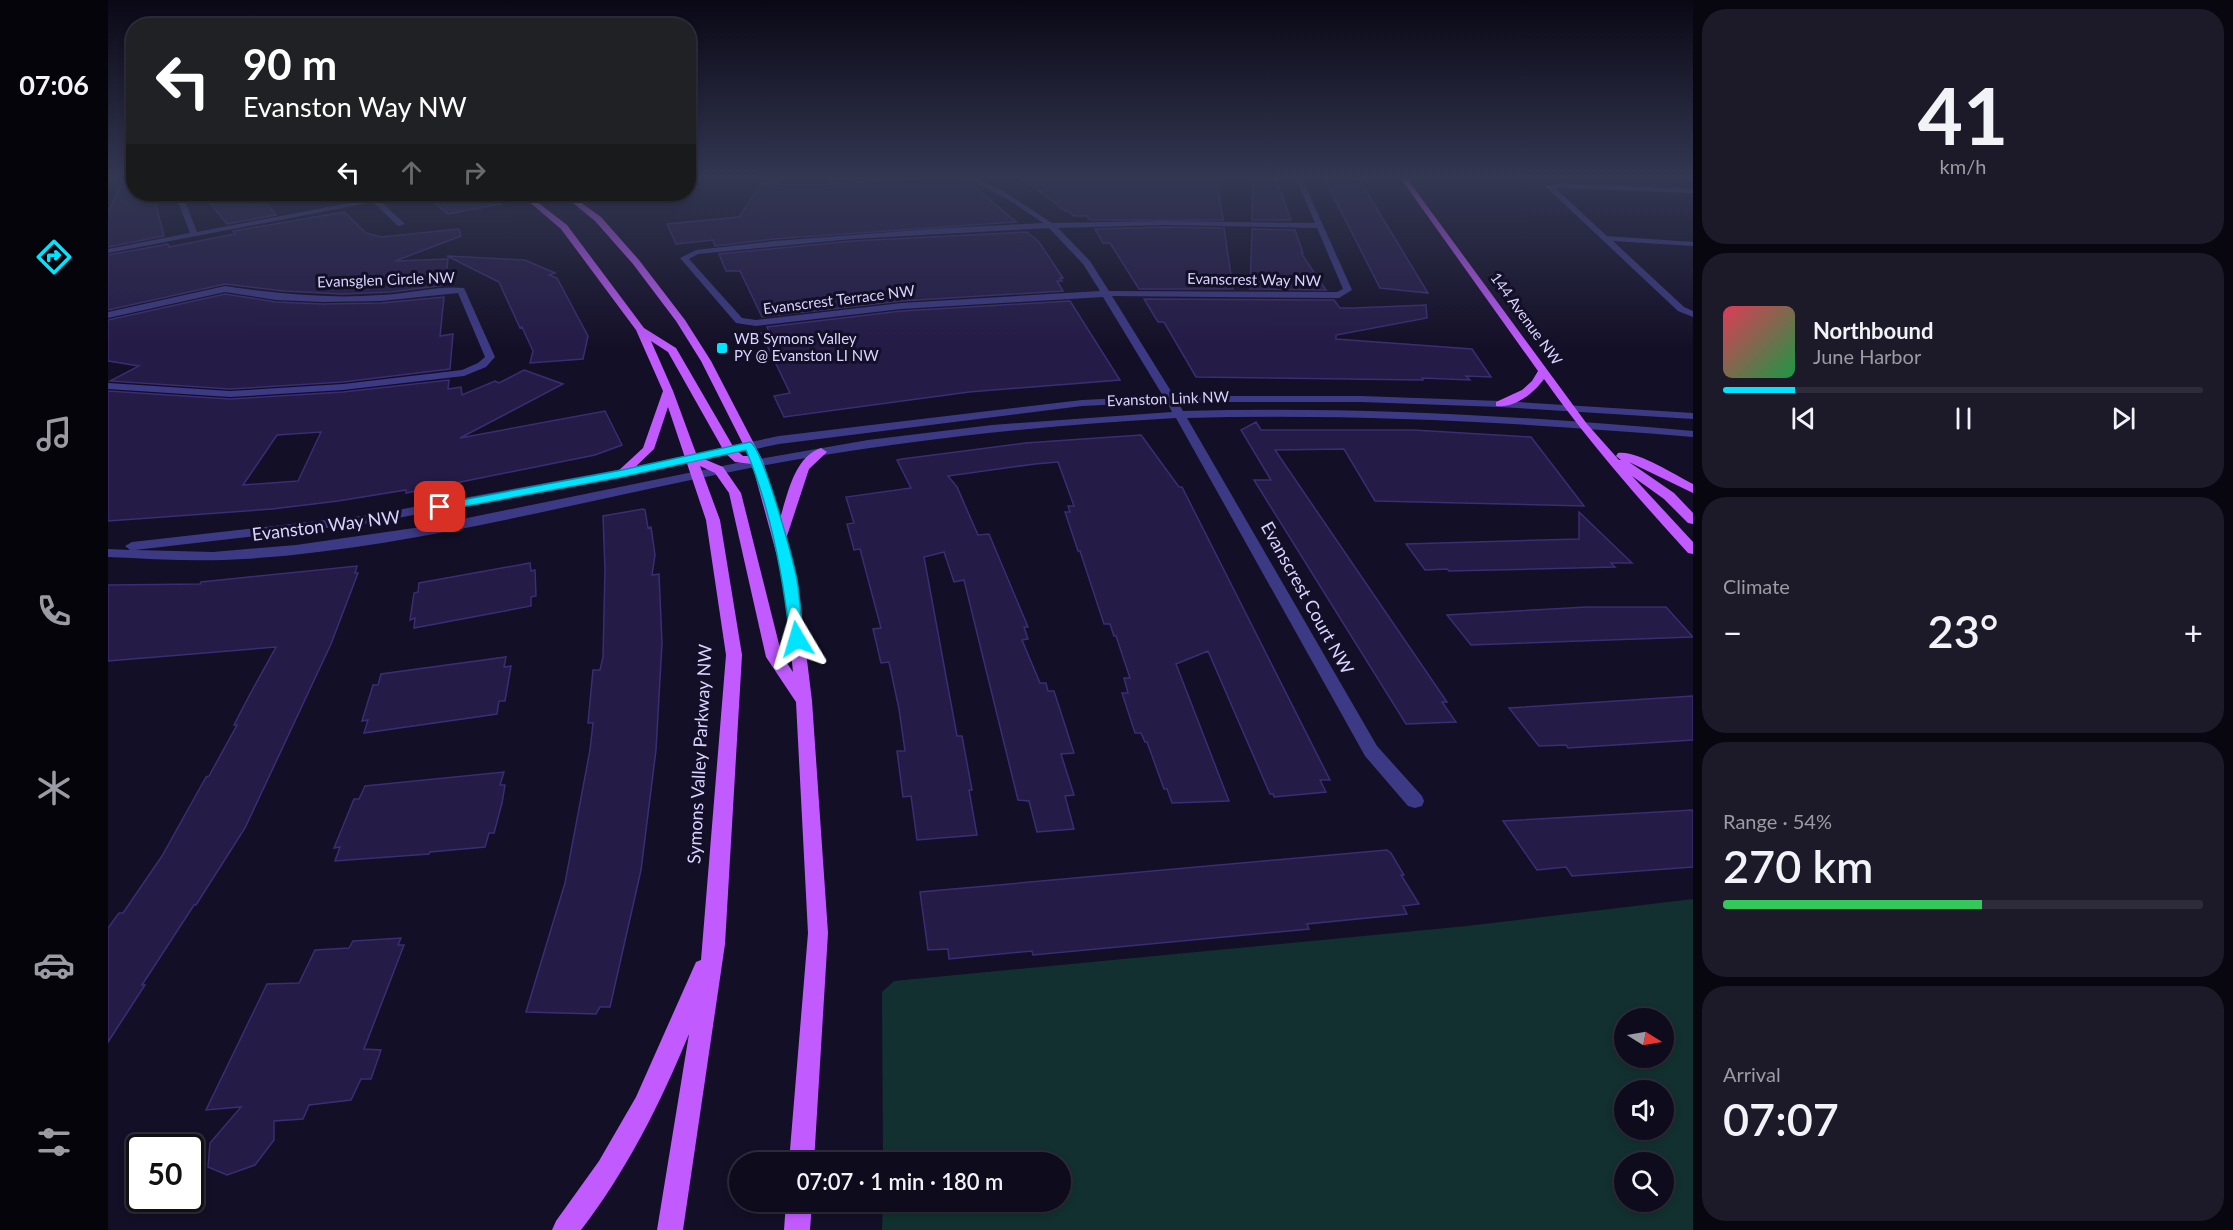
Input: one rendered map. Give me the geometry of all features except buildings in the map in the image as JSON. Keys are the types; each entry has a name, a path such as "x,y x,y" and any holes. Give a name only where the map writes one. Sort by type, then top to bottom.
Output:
{"main road":[{"name":"Symons Valley Parkway NW","path":"568,233 641,330 668,391 714,520 734,655 714,944 670,1230"},
{"path":"611,233 636,262 680,320 706,361 757,461 790,578 804,700 818,933 803,1152"},
{"name":"144 Avenue NW","path":"1444,233 1583,426 1693,550"},
{"path":"641,330 672,350 729,450 739,459 757,461"},
{"path":"1500,404 1523,395 1538,382 1543,371"},
{"path":"622,473 648,449 668,391"},
{"name":"144 Avenue NW","path":"1605,451 1669,496 1693,520"},
{"path":"1605,451 1646,464 1693,489"},
{"path":"779,539 803,468 821,452"},
{"path":"691,458 719,470 735,493 774,657 804,700"},
{"path":"565,1230 590,1200 638,1118 681,1027 714,944"},
{"path":"797,1230 798,1212"}],"street":[{"path":"108,251 197,233"},
{"name":"Evanscrest Terrace NW","path":"912,233 805,240 696,252 684,258 739,321 756,323 907,305 1016,296 1106,293"},
{"name":"Evanscrest Court NW","path":"1059,233 1070,242 1106,293 1175,406 1371,751 1415,801"},
{"name":"Evanscrest Way NW","path":"1106,293 1239,291 1339,295 1348,290 1324,233"},
{"path":"1598,233 1681,309 1693,314"},
{"path":"1603,238 1693,244"},
{"name":"Evansglen Circle NW","path":"108,315 225,289 276,297 322,299 381,298 461,290 490,357 482,365 464,373 343,387 230,394 108,386"},
{"name":"Evanston Link NW","path":"757,461 962,430 1175,406 1325,398 1500,404 1693,416"},
{"name":"Evanston Link NW","path":"750,446 930,420 1082,403 1368,413 1693,434"},
{"name":"Evanston Way NW","path":"108,551 370,519 622,473 750,446"},
{"name":"Evanston Way NW","path":"108,551 226,556 296,550 441,528 697,476 757,461"}],"green space":[{"path":"1693,899 1693,1230 882,1230 883,1212 1071,1212 1071,1152 883,1152 882,992 894,981 1467,926"}],"place":[{"name":"WB Symons Valley PY @ Evanston LI NW","path":"722,348"}],"route":[{"path":"440,507 750,446 762,474 790,578 797,639"}]}
